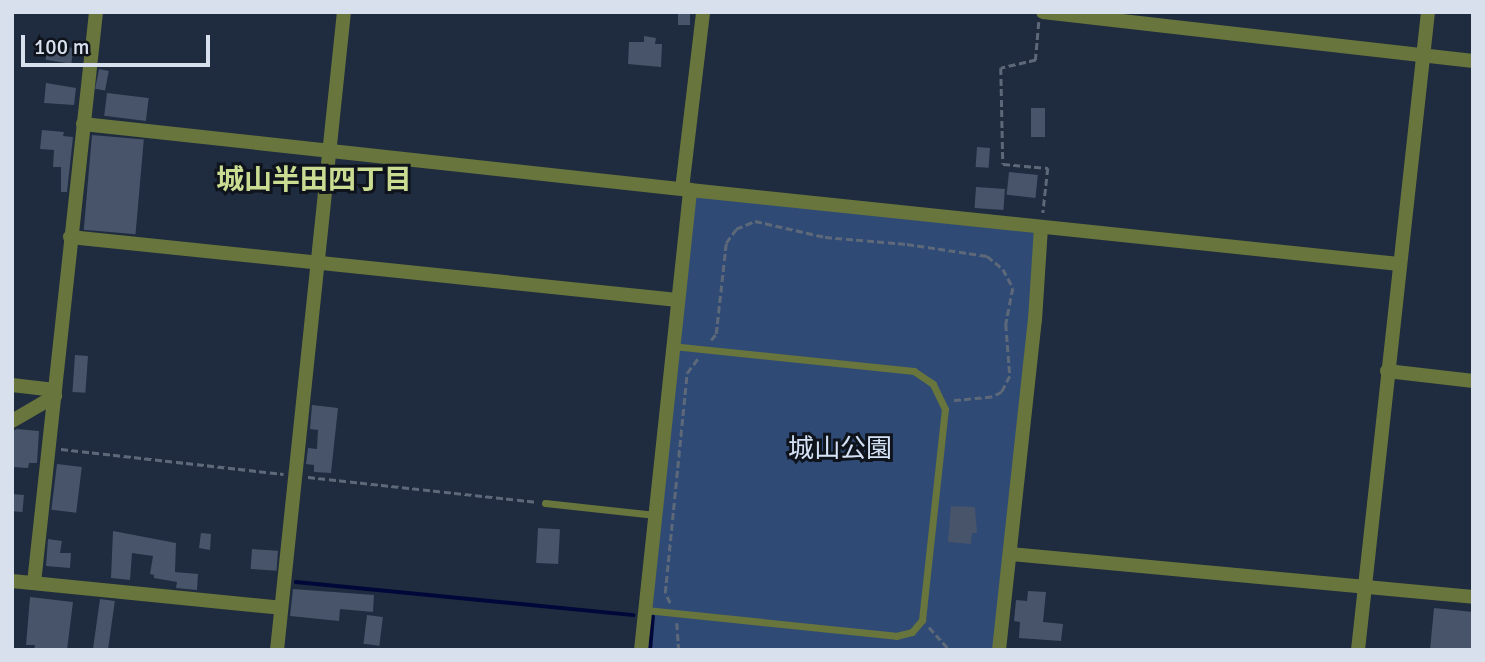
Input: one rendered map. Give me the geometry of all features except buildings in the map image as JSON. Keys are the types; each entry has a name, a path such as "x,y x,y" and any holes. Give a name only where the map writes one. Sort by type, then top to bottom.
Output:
{"street":[{"path":"34,583 96,12"},
{"path":"277,650 344,12"},
{"path":"641,650 678,300 703,12"},
{"path":"1042,12 1473,61"},
{"path":"1358,650 1428,12"},
{"path":"83,124 328,153 1399,264"},
{"path":"999,650 1035,320 1041,227"},
{"path":"70,237 678,300"},
{"path":"1387,371 1473,381"},
{"path":"12,384 55,393"},
{"path":"12,421 55,393"},
{"path":"1011,554 1473,597"},
{"path":"12,581 281,608"}],"lane":[{"path":"645,610 896,636 912,632 921,621 945,409 933,384 925,376 904,369 673,346"},
{"path":"545,503 655,515"}],"path":[{"path":"1041,227 1048,169 1003,164 1001,68 1036,60 1042,12"},
{"path":"921,621 950,650"}],"green space":[{"name":"城山公園","path":"690,190 1041,227 997,650 642,650"}],"waterway":[{"path":"296,582 633,615"},
{"path":"650,650 653,617"}],"district":[{"name":"城山半田四丁目","path":"314,180"}]}
